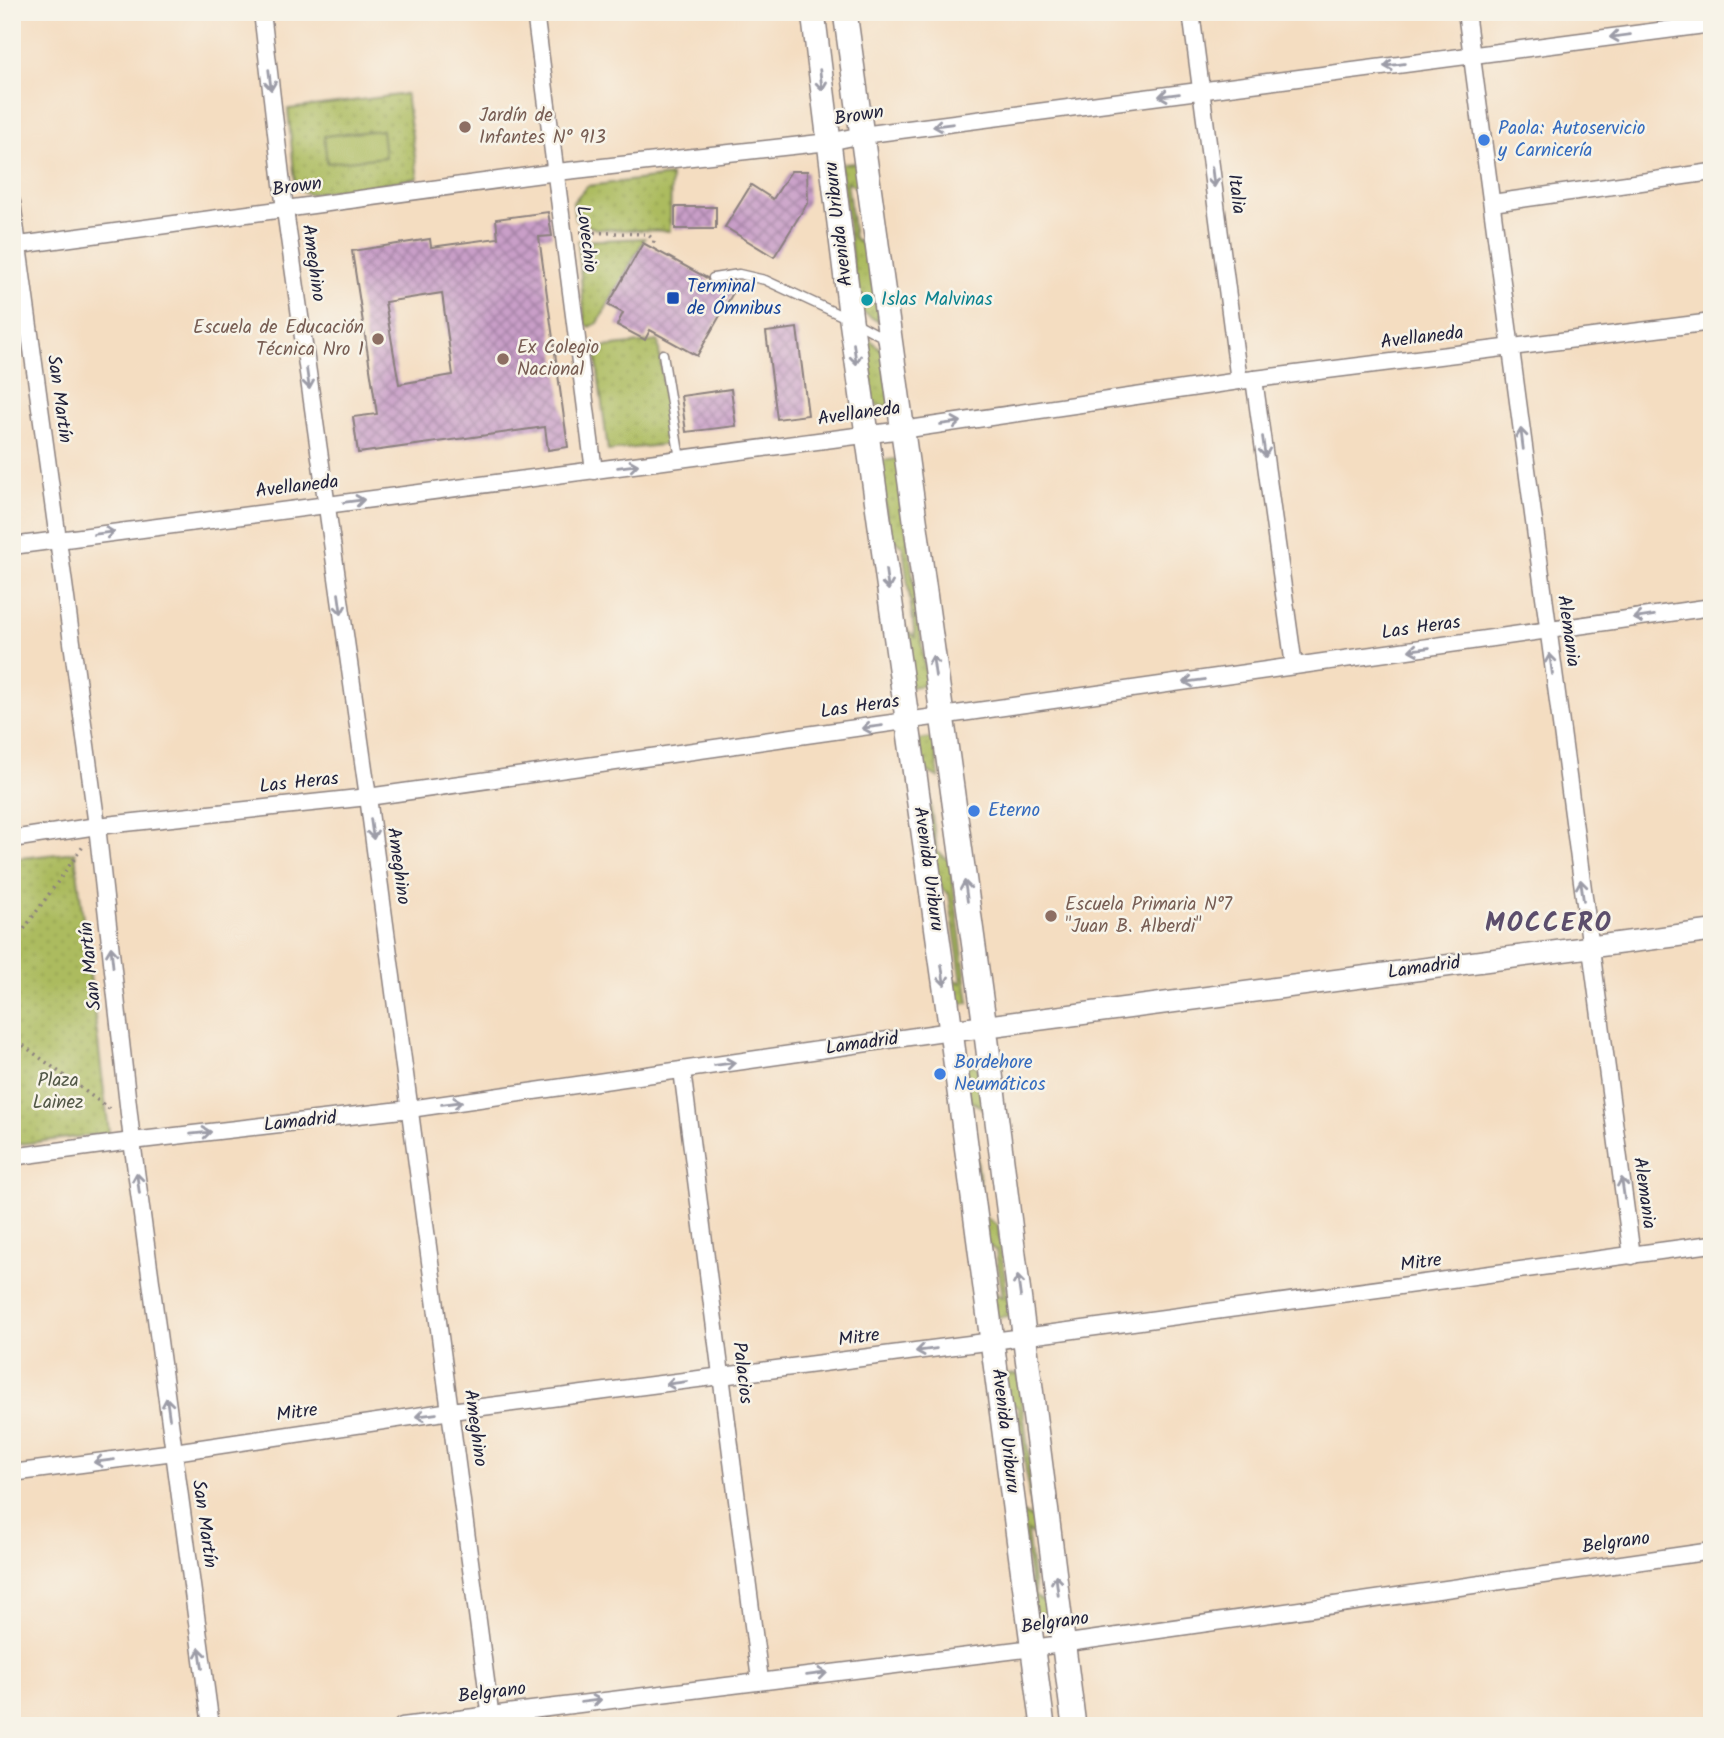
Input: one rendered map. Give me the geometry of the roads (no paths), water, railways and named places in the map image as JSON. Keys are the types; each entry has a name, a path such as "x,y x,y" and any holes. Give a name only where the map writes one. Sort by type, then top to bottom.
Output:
{"main road":[{"name":"Avenida Uriburu","path":"813,12 850,320 951,1031 1043,1726"},
{"name":"Avenida Uriburu","path":"845,12 985,1027 1074,1726"}],"street":[{"name":"Ameghino","path":"262,12 285,210 368,797 492,1720"},
{"name":"Lovechio","path":"535,12 594,471"},
{"name":"Italia","path":"1191,12 1294,666"},
{"name":"Alemania","path":"1466,12 1632,1256"},
{"name":"Brown","path":"15,246 556,172 829,142 862,135 1712,24"},
{"path":"1492,204 1712,172"},
{"name":"San Martín","path":"12,202 15,246 97,826 131,1132 211,1726"},
{"name":"Avellaneda","path":"12,546 867,435 1247,380 1712,322"},
{"name":"Las Heras","path":"12,839 97,826 368,797 1712,607"},
{"name":"Lamadrid","path":"12,1157 131,1132 410,1109 951,1031 1712,931"},
{"name":"Palacios","path":"682,1070 760,1680"},
{"name":"Mitre","path":"12,1472 1712,1244"},
{"name":"Belgrano","path":"402,1726 492,1720 760,1680 1033,1648 1712,1551"}],"lane":[{"path":"713,278 739,274 765,280 890,341"},
{"path":"663,354 680,459"}],"place":[{"name":"Jardín de Infantes N° 913","path":"465,127"},
{"name":"Paola: Autoservicio y Carnicería","path":"1484,140"},
{"name":"Terminal de Ómnibus","path":"673,298"},
{"name":"Islas Malvinas","path":"867,300"},
{"name":"Escuela de Educación Técnica Nro 1","path":"378,339"},
{"name":"Ex Colegio Nacional","path":"503,359"},
{"name":"Eterno","path":"974,811"},
{"name":"Escuela Primaria N°7 \"Juan B. Alberdi\"","path":"1051,916"},
{"name":"Bordehore Neumáticos","path":"940,1074"}],"district":[{"name":"MOCCERO","path":"1549,924"}],"park label":[{"name":"Plaza Lainez","path":"58,1092"}]}
